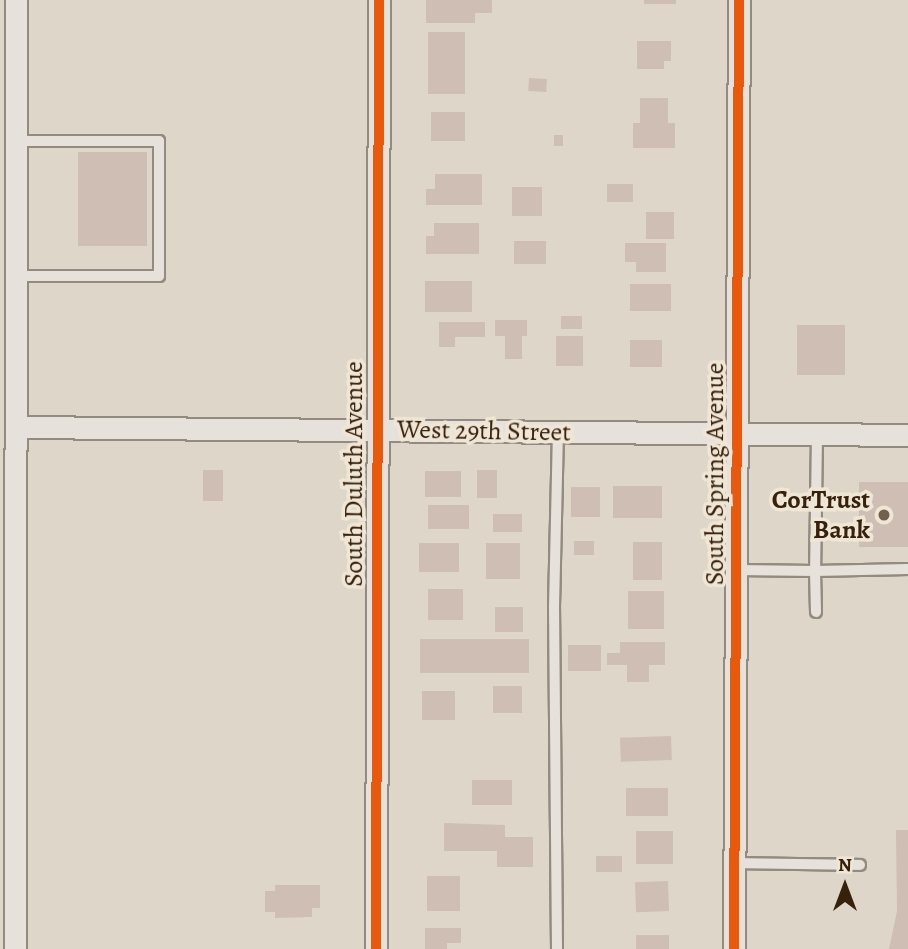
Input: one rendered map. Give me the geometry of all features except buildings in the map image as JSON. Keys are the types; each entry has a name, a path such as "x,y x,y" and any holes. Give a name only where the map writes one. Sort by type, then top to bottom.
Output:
{"street":[{"path":"15,949 8,683 18,427 16,0"},
{"name":"South Duluth Avenue","path":"376,949 379,0"},
{"name":"South Spring Avenue","path":"734,949 739,0"},
{"name":"West 29th Street","path":"18,427 908,435"}],"lane":[{"path":"17,141 159,141 159,276 17,276"},
{"path":"556,949 554,607 558,432"},
{"path":"816,612 817,434"},
{"path":"737,570 908,569"},
{"path":"735,863 860,864"}],"cycle path":[{"path":"376,949 379,0"},
{"path":"734,949 739,0"}],"place":[{"name":"CorTrust Bank","path":"884,515"}]}
